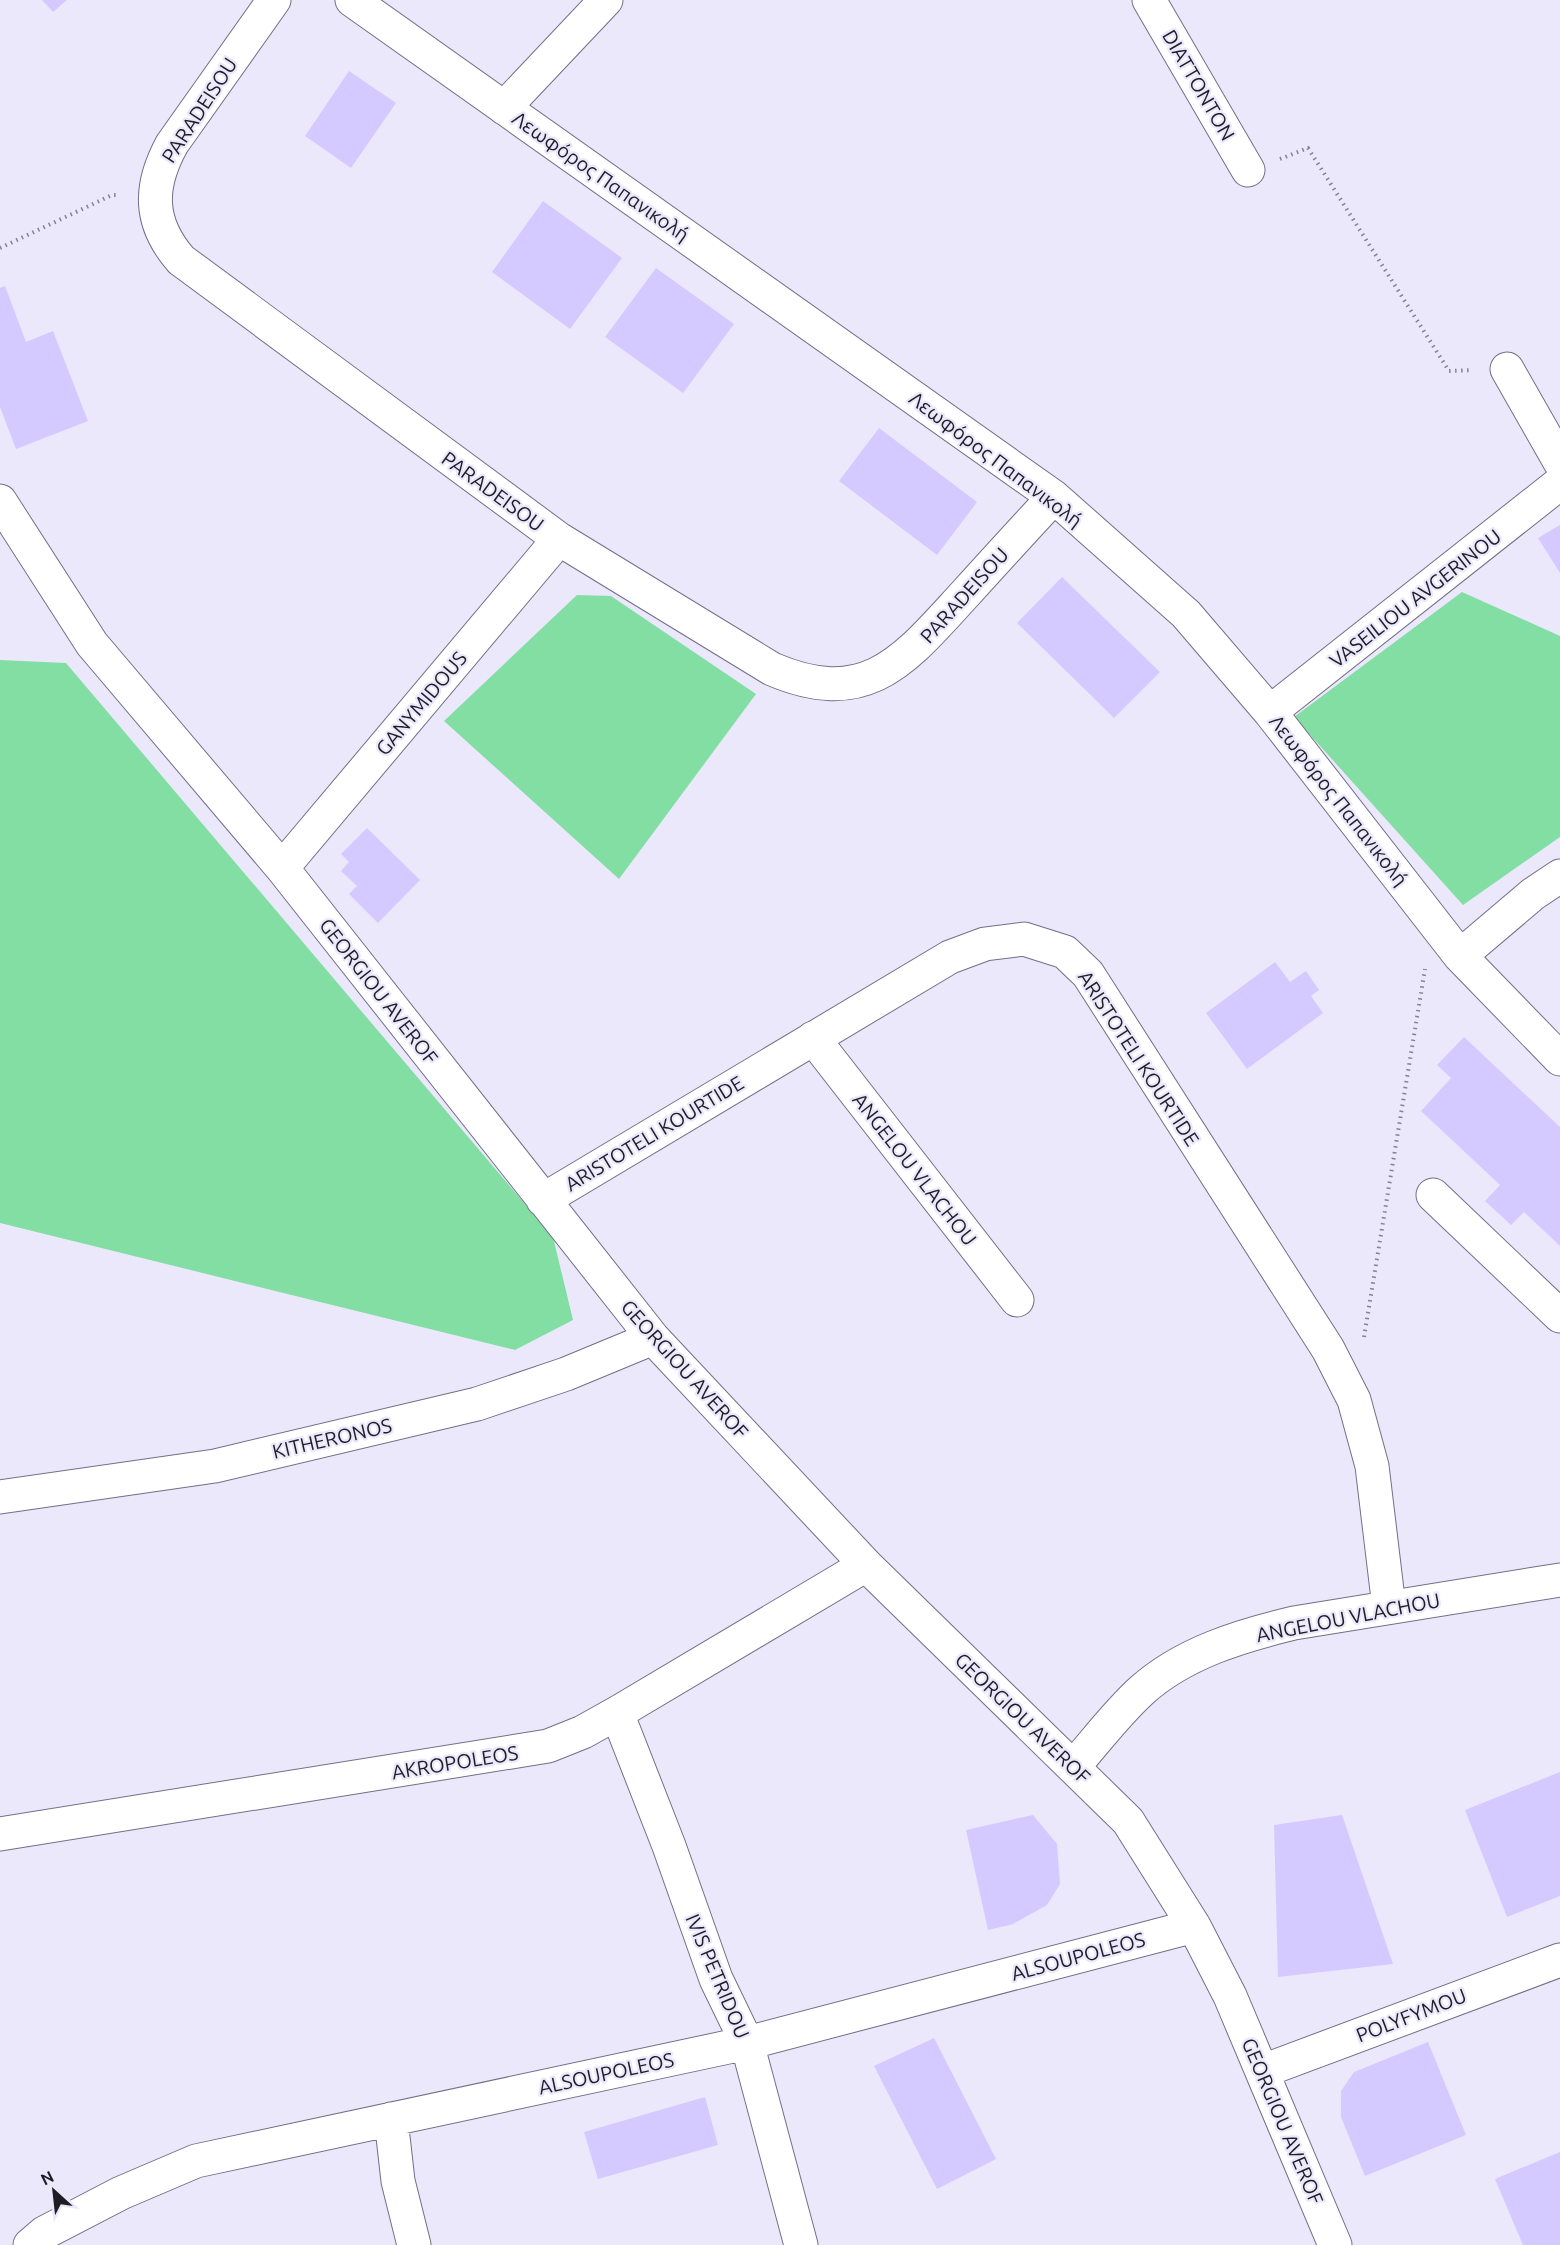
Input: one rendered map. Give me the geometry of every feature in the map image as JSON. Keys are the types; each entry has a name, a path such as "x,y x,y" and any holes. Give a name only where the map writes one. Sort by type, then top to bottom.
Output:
{"street":[{"name":"PARADEISOU","path":"274,0 162,161 155,193 155,210 166,241 180,260 559,539 772,669 796,680 842,683 878,674 913,651 1054,497"},
{"name":"Λεωφόρος Παπανικολή","path":"352,0 1054,497 1186,614 1270,712 1460,956 1560,1059"},
{"path":"504,108 606,0"},
{"name":"DIATTONTON","path":"1149,0 1248,170"},
{"path":"1507,369 1560,462"},
{"name":"VASEILIOU AVGERINOU","path":"1270,712 1560,483"},
{"name":"GEORGIOU AVEROF","path":"0,501 92,644 282,868 653,1338 866,1565 1128,1821 1194,1926 1230,1996 1335,2245"},
{"name":"GANYMIDOUS","path":"282,868 559,539"},
{"path":"1460,956 1533,894 1560,876"},
{"name":"ARISTOTELI KOURTIDE","path":"543,1200 950,957 985,944 1024,939 1065,952 1088,974 1328,1349 1354,1400 1372,1466 1389,1607"},
{"name":"ANGELOU VLACHOU","path":"813,1038 1017,1300"},
{"path":"1433,1195 1560,1316"},
{"name":"KITHERONOS","path":"0,1497 215,1466 477,1404 566,1374 653,1338"},
{"name":"AKROPOLEOS","path":"0,1834 512,1754 548,1746 583,1732 617,1713 866,1565"},
{"name":"ANGELOU VLACHOU","path":"1074,1766 1121,1711 1143,1690 1191,1658 1261,1631 1294,1623 1560,1580"},
{"name":"IVIS PETRIDOU","path":"617,1713 669,1846 716,1979 747,2043 801,2245"},
{"name":"ALSOUPOLEOS","path":"30,2245 44,2234 121,2193 196,2161 747,2043 1194,1926"},
{"name":"POLYFYMOU","path":"1263,2071 1560,1960"},
{"path":"391,2119 398,2181 414,2245"}],"path":[{"path":"1248,170 1308,148 1449,371 1507,369"},
{"path":"0,248 112,195 155,193"},
{"path":"1363,1342 1433,921"}],"green space":[{"path":"1462,592 1560,636 1560,837 1463,905 1294,717"},
{"path":"577,595 611,596 756,694 619,879 444,721"},
{"path":"0,660 66,663 553,1237 573,1320 515,1350 0,1223"}],"building":[{"path":"42,0 67,0 53,12"},
{"path":"349,71 396,103 351,168 305,136"},
{"path":"543,201 622,258 570,329 492,272"},
{"path":"656,268 734,324 683,393 605,337"},
{"path":"5,286 26,342 53,331 88,421 16,449 0,407 0,288"},
{"path":"879,428 977,502 937,555 839,481"},
{"path":"1560,525 1560,573 1538,538"},
{"path":"1062,577 1160,672 1114,718 1017,623"},
{"path":"367,828 420,880 378,923 349,894 357,886 341,871 349,862 341,854"},
{"path":"1275,962 1290,982 1306,971 1319,990 1311,996 1323,1013 1247,1069 1206,1013"},
{"path":"1464,1037 1560,1127 1560,1246 1524,1212 1511,1225 1485,1201 1500,1185 1421,1111 1451,1078 1437,1065"},
{"path":"1560,1772 1560,1896 1507,1917 1465,1810"},
{"path":"1033,1815 1057,1844 1060,1884 1047,1905 1013,1924 988,1930 966,1830"},
{"path":"1342,1815 1393,1964 1278,1977 1274,1825"},
{"path":"934,2038 996,2159 937,2189 874,2066"},
{"path":"1428,2042 1466,2135 1365,2176 1341,2117 1341,2091 1354,2072"},
{"path":"705,2097 718,2145 598,2179 584,2132"},
{"path":"1560,2152 1560,2245 1523,2245 1495,2179"}]}
